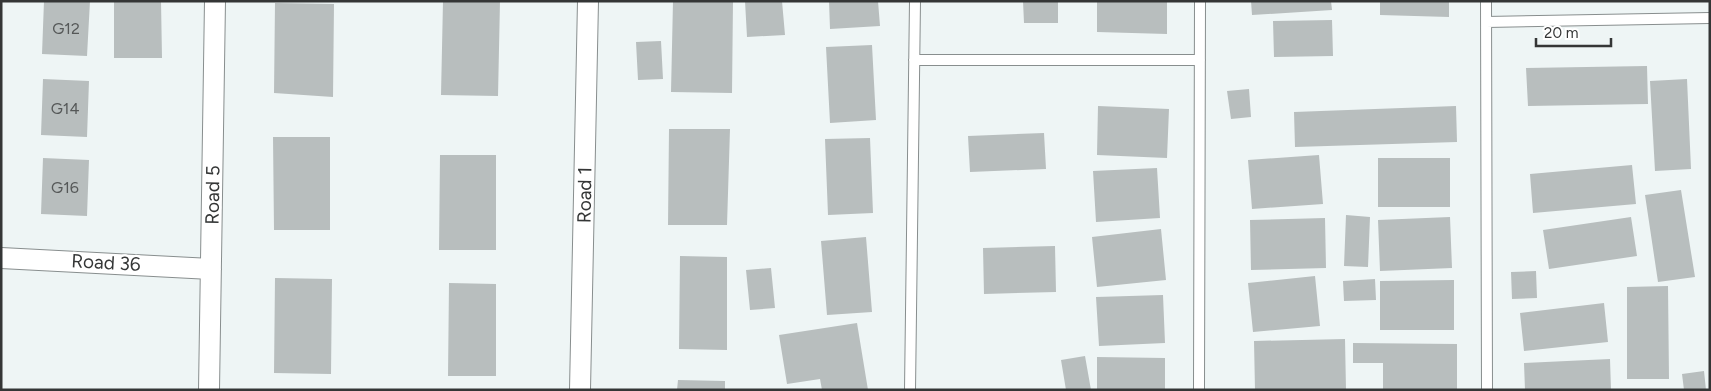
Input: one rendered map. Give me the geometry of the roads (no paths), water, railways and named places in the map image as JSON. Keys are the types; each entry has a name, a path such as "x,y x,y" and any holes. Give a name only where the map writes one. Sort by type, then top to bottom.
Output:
{"street":[{"name":"Road 5","path":"209,390 215,1"},
{"name":"Road 1","path":"580,390 588,1"},
{"name":"Road 36","path":"1,258 211,269"}],"lane":[{"path":"910,390 915,1"},
{"path":"1199,390 1200,1"},
{"path":"1486,1 1487,390"},
{"path":"1486,22 1710,18"},
{"path":"914,60 1200,60"}]}
